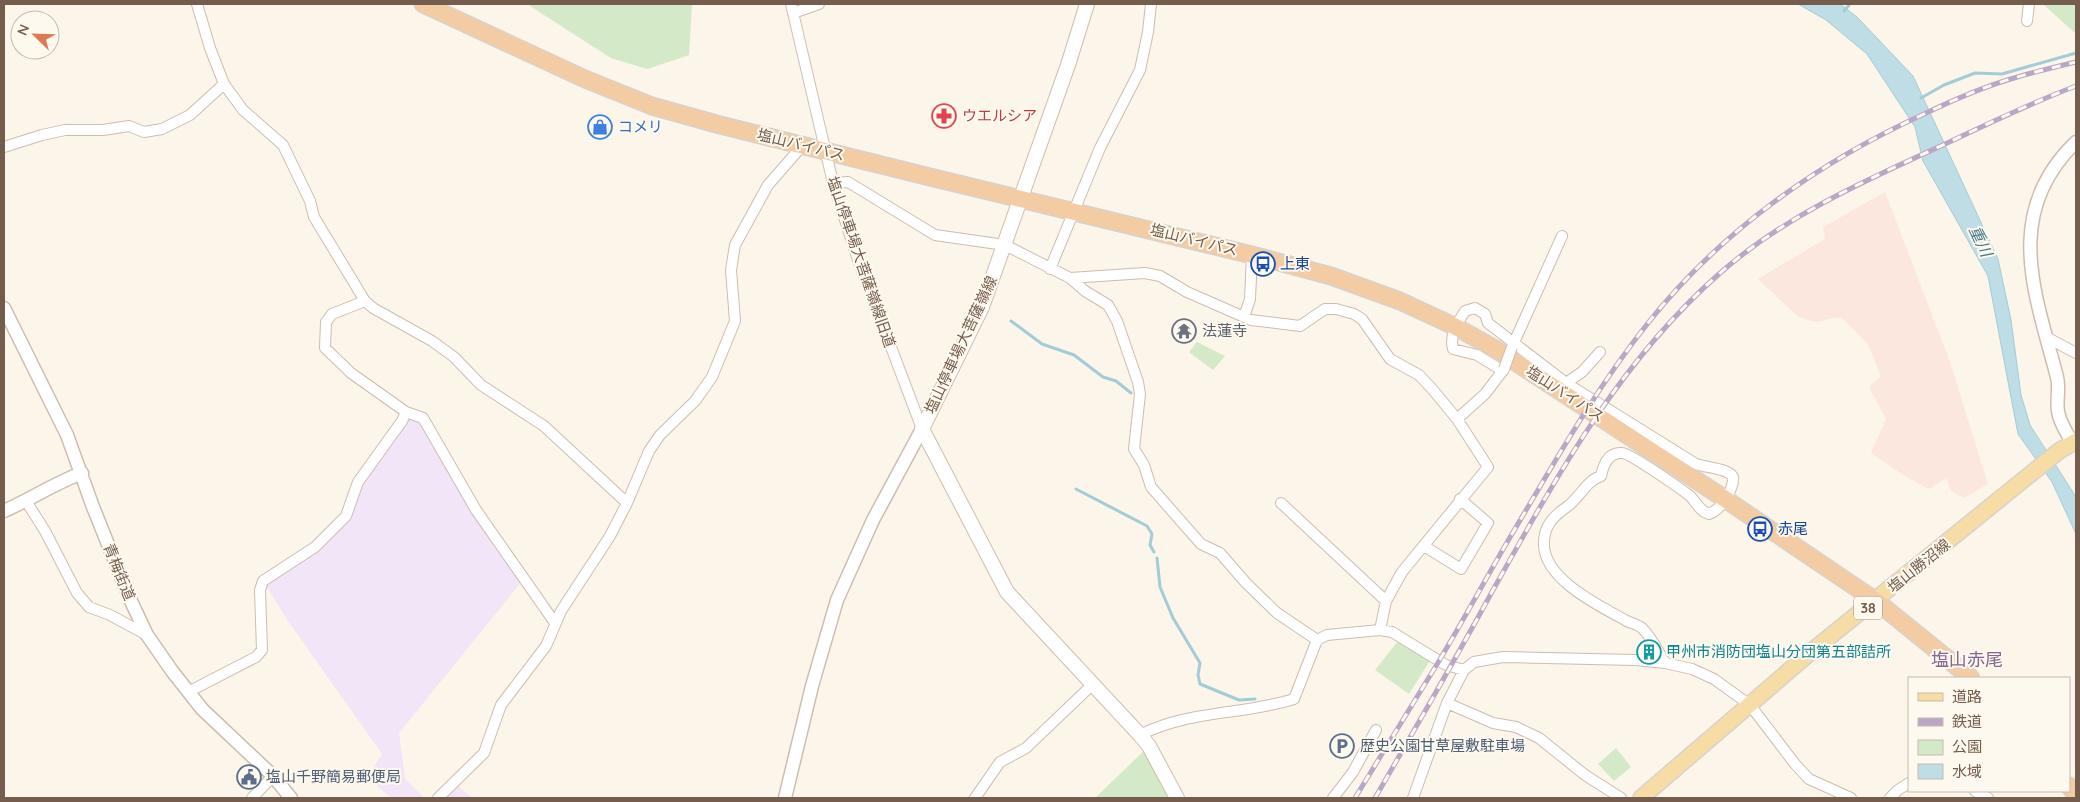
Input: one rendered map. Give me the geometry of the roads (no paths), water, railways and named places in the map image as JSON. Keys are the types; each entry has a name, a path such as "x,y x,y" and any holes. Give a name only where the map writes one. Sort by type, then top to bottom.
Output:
{"highway":[{"name":"塩山バイパス","path":"422,4 577,76 652,106 823,150 1252,254 1331,276 1400,300 1456,327 1497,350 1725,499 1876,601 1970,677"}],"main road":[{"name":"塩山停車場大菩薩嶺線","path":"1086,4 1084,18 982,307 922,429 1007,592 1140,735 1149,746 1177,798"},
{"name":"塩山勝沼線","path":"1641,798 1812,651 2069,445"}],"street":[{"path":"198,4 210,48 224,84 243,110 283,145 310,201 314,217 365,300 396,322 454,357 481,385 544,426 627,503"},
{"path":"792,8 819,4"},
{"path":"1050,269 1100,148 1140,70 1148,32 1151,4"},
{"path":"2027,21 2028,4"},
{"name":"塩山停車場大菩薩嶺線旧道","path":"792,8 823,150 833,183 857,257 922,429"},
{"path":"4,147 42,135 66,130 103,130 129,126 144,132 162,129 190,115 224,84"},
{"path":"2069,445 2057,411 2058,382 2030,267 2030,232 2041,194 2050,173 2076,142"},
{"path":"438,798 484,753 501,705 546,646 555,623 627,503 649,451 660,435 695,401 712,377 735,322 732,270 735,245 768,185 803,145"},
{"path":"833,183 848,182 934,235 1005,245 1070,278 1085,291 1108,305 1117,321 1138,382 1140,394 1134,449 1144,465 1151,487 1202,544 1220,554 1276,613 1318,640"},
{"path":"1457,419 1485,394 1504,370 1512,345 1562,236"},
{"path":"1244,317 1250,300 1252,254"},
{"path":"1070,278 1153,274 1251,320 1300,326 1325,309 1336,309 1354,314 1362,319 1390,359 1419,375 1457,419 1488,467 1402,572 1386,601 1380,630"},
{"path":"365,300 332,314 326,322 325,348 351,374 406,412 423,418 476,510 555,623"},
{"name":"青梅街道","path":"4,308 50,397 82,473 92,507 147,635 202,709 273,776 291,798"},
{"path":"1504,370 1477,355 1453,349 1451,342 1456,327 1465,311 1475,308 1485,314 1488,323 1512,345 1566,383 1696,464 1732,474 1734,481 1725,499 1713,512 1705,513 1690,497 1628,455 1615,454 1608,458 1601,476 1593,479 1574,501 1550,520 1545,530 1544,556 1560,577 1585,597 1628,622 1640,626 1665,663"},
{"path":"2046,337 2076,353"},
{"path":"1566,383 1582,372 1600,352"},
{"path":"188,692 256,657 262,650 260,590 263,581 316,547 346,516 358,482 402,422 406,412"},
{"path":"785,798 812,686 838,600 873,520 922,429"},
{"path":"4,511 59,482 82,473"},
{"path":"1424,546 1461,569 1488,523 1460,499"},
{"path":"26,501 77,593 89,607 110,615 147,635"},
{"path":"1280,503 1386,601"},
{"path":"1140,735 1155,727 1193,716 1276,705 1294,699 1318,640 1327,635 1380,630 1400,635 1446,664 1464,670"},
{"path":"1413,798 1447,703 1464,670 1474,662 1503,657 1635,660 1665,663 1692,669 1714,679 1750,705 1795,764 1809,779 1851,798"},
{"path":"975,798 1000,762 1033,742 1093,684"},
{"path":"1447,703 1492,723 1516,727 1539,738 1585,775 1622,798"},
{"path":"1333,798 1353,772 1376,730"},
{"path":"252,798 273,776"},
{"path":"1890,798 1908,784"},
{"path":"1977,792 1988,798"}],"water":[{"name":"重川","path":"1798,4 1840,4 1857,17 1913,76 1998,259 2011,320 2021,395 2030,425 2076,497 2076,534 2052,482 2018,434 1988,276 1923,161 1915,127 1867,54 1826,20"}],"waterway":[{"path":"1844,11 1850,4"},
{"path":"1921,98 1944,85 1975,73 2002,74 2076,53"},
{"path":"1011,321 1042,344 1074,355 1103,377 1116,381 1131,393"},
{"path":"1076,489 1147,526 1152,534 1150,545 1154,552"},
{"path":"1157,558 1160,587 1173,618 1200,663 1198,675 1200,684 1239,700 1255,699"}],"railway":[{"path":"1355,798 1439,661 1558,456 1592,402 1648,323 1707,258 1774,202 1810,177 1885,133 1980,90 2022,76 2076,62"},
{"path":"1375,798 1566,463 1620,383 1650,344 1683,308 1719,274 1744,254 1770,235 1826,201 2042,99 2076,86"}],"place":[{"name":"ウエルシア","path":"944,116"},
{"name":"コメリ","path":"600,127"},
{"name":"上東","path":"1263,264"},
{"name":"法蓮寺","path":"1184,331"},
{"name":"赤尾","path":"1760,529"},
{"name":"甲州市消防団塩山分団第五部詰所","path":"1649,652"},
{"name":"歴史公園甘草屋敷駐車場","path":"1342,746"},
{"name":"塩山千野簡易郵便局","path":"249,777"}],"district":[{"name":"塩山赤尾","path":"1967,660"}]}
